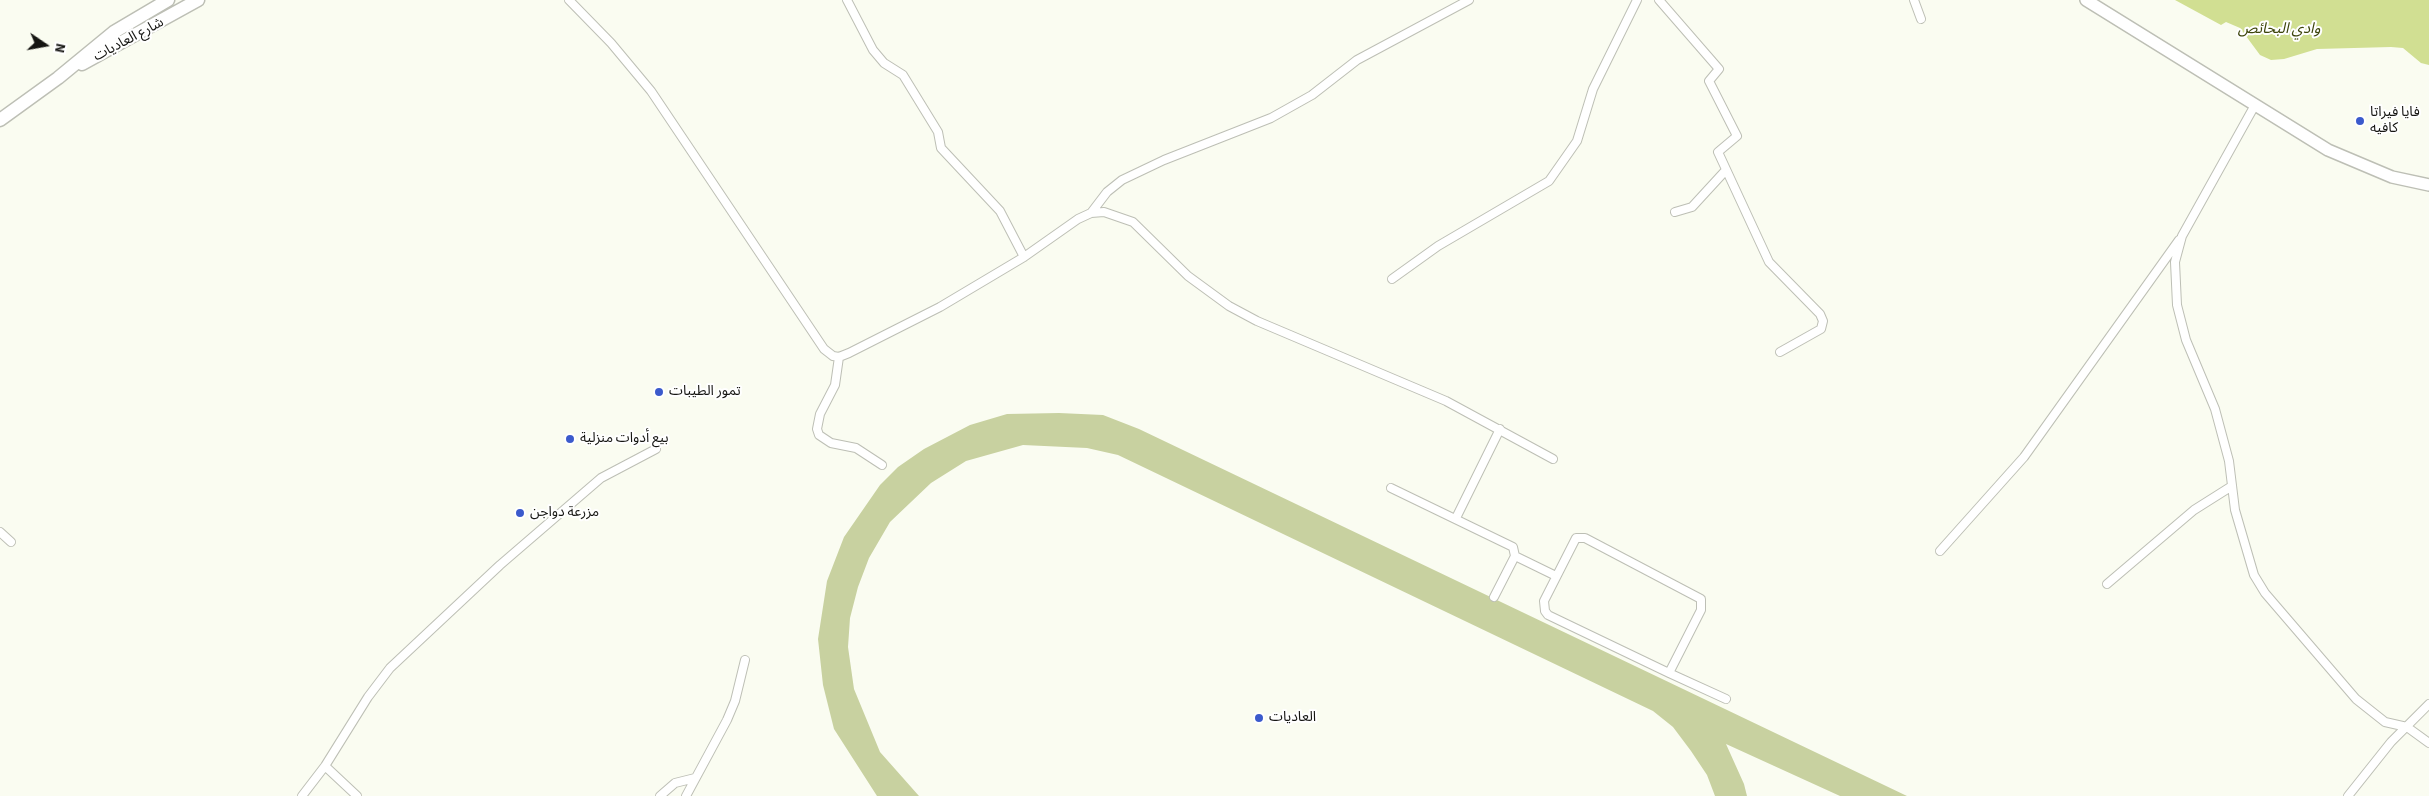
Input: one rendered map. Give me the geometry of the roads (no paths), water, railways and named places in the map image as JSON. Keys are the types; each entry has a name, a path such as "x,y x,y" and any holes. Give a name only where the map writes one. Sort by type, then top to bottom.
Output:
{"main road":[{"name":"شارع العاديات","path":"0,120 58,78 114,32 168,0"},
{"name":"شارع العاديات","path":"58,78 198,0"}],"street":[{"path":"568,0 616,49 651,91 824,349 833,356 839,357 940,307 1024,257 1091,213 1108,192 1122,180 1164,160 1271,118 1312,96 1356,60 1469,0"},
{"path":"847,0 873,50 884,63 903,76 938,132 941,148 1000,211 1024,257"},
{"path":"1392,279 1438,246 1549,180 1577,141 1593,89 1637,0"},
{"path":"1659,0 1719,69 1709,81 1737,136 1718,152 1769,262 1820,314 1823,321 1821,329 1780,352"},
{"path":"1914,0 1922,19"},
{"path":"2086,0 2328,150 2392,177 2429,184"},
{"path":"1940,551 2024,457 2182,236 2255,105"},
{"path":"1675,212 1692,207 1726,170"},
{"path":"1091,213 1104,212 1132,222 1188,276 1229,306 1257,321 1446,401 1553,458"},
{"path":"2182,236 2175,262 2177,305 2186,340 2215,409 2229,461 2235,510 2254,575 2265,593 2356,699 2385,722 2407,727 2429,743"},
{"path":"839,357 835,385 820,414 817,429 819,435 831,442 856,448 882,465"},
{"path":"1456,518 1500,429"},
{"path":"302,796 326,766 368,697 390,668 500,565 601,478 656,449"},
{"path":"2107,584 2194,510 2232,486"},
{"path":"1391,488 1513,547 1515,556 1494,597"},
{"path":"0,532 11,542"},
{"path":"1669,673 1701,610 1701,599 1582,536 1574,540 1544,601 1545,611 1548,615 1669,673 1726,699"},
{"path":"1515,556 1556,576"},
{"path":"686,796 727,720 737,694 745,660"},
{"path":"2348,796 2391,742 2429,704"},
{"path":"326,766 357,796"},
{"path":"660,796 675,783 695,778"}],"water":[{"name":"وادي البحائص","path":"2175,0 2429,0 2429,65 2421,63 2403,48 2391,47 2317,49 2284,59 2271,60 2260,55 2240,28 2226,22 2221,25"}],"place":[{"name":"فايا فيراتا كافيه","path":"2360,121"},
{"name":"تمور الطيبات","path":"659,392"},
{"name":"بيع أدوات منزلية","path":"570,439"},
{"name":"مزرعة دواجن","path":"520,513"},
{"name":"العاديات","path":"1259,718"}]}
